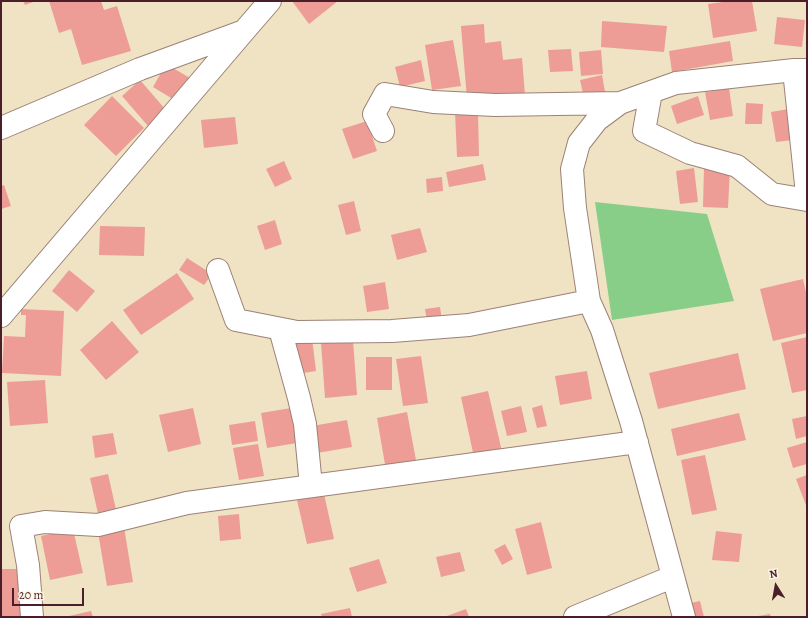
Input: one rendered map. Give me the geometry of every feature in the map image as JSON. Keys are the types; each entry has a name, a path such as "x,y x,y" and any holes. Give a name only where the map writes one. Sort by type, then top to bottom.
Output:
{"street":[{"path":"1,316 270,1"},
{"path":"1,128 140,69 244,31"},
{"path":"684,617 672,577 637,442 602,330 589,300 575,208 572,168 579,143 597,120 620,103 676,83 800,70 807,194"},
{"path":"651,92 644,131 690,152 737,166 772,194 807,200"},
{"path":"383,131 374,114 385,94 433,102 495,105 620,103"},
{"path":"218,270 236,320 297,332 392,331 469,325 589,300"},
{"path":"280,329 305,424 312,486"},
{"path":"32,617 28,565 21,526 45,522 98,525 187,504 637,442"},
{"path":"575,617 672,577"}],"green space":[{"path":"595,202 707,214 734,301 612,320"}],"building":[{"path":"23,1 36,1 25,5"},
{"path":"49,1 101,1 104,10 117,6 131,51 82,65 71,29 59,33"},
{"path":"292,1 338,1 309,24"},
{"path":"730,1 752,1 757,31 713,38 708,4"},
{"path":"777,17 805,20 802,47 774,44"},
{"path":"602,21 667,26 664,52 601,47"},
{"path":"484,24 485,43 501,41 503,60 522,58 525,95 467,99 461,26"},
{"path":"453,40 461,86 432,90 425,45"},
{"path":"730,41 733,61 672,72 669,51"},
{"path":"571,49 573,71 550,72 548,50"},
{"path":"601,50 603,74 581,76 579,52"},
{"path":"421,60 425,81 400,87 395,67"},
{"path":"166,64 190,78 176,101 153,87"},
{"path":"602,75 606,97 585,102 580,80"},
{"path":"140,80 166,110 148,126 122,96"},
{"path":"729,88 733,116 710,120 705,92"},
{"path":"112,96 144,128 116,156 84,125"},
{"path":"698,96 704,115 677,124 671,106"},
{"path":"746,103 763,104 762,124 745,124"},
{"path":"788,109 793,140 776,142 771,112"},
{"path":"478,111 479,156 457,157 455,112"},
{"path":"235,117 238,144 204,148 201,120"},
{"path":"367,121 377,151 353,159 342,129"},
{"path":"284,161 292,179 275,187 266,169"},
{"path":"483,164 486,180 449,187 446,172"},
{"path":"704,167 730,168 728,208 703,207"},
{"path":"694,168 698,202 680,204 676,171"},
{"path":"442,177 443,191 427,193 426,179"},
{"path":"4,185 11,206 1,209 1,186"},
{"path":"354,201 361,231 346,235 338,205"},
{"path":"275,220 282,244 265,250 257,226"},
{"path":"100,226 145,227 144,256 99,255"},
{"path":"420,228 427,252 397,260 391,235"},
{"path":"187,258 212,274 204,285 179,270"},
{"path":"69,270 95,291 77,312 52,291"},
{"path":"177,273 194,299 141,335 123,310"},
{"path":"803,279 807,297 807,333 773,341 760,289"},
{"path":"385,282 389,309 367,312 363,286"},
{"path":"440,307 442,320 427,321 425,309"},
{"path":"21,309 64,311 61,376 2,373 4,336 25,337 26,315 21,315"},
{"path":"112,321 139,352 106,380 80,350"},
{"path":"807,337 807,390 792,393 781,343"},
{"path":"312,338 316,371 297,374 293,340"},
{"path":"353,340 357,395 325,398 321,343"},
{"path":"738,353 746,389 658,409 649,373"},
{"path":"421,356 428,403 403,406 396,359"},
{"path":"366,357 392,357 392,390 366,390"},
{"path":"587,371 592,399 560,405 555,376"},
{"path":"45,380 48,423 10,426 7,382"},
{"path":"488,391 503,456 475,462 461,397"},
{"path":"542,405 547,426 537,428 532,408"},
{"path":"521,406 527,432 507,436 501,411"},
{"path":"297,407 303,442 267,448 261,413"},
{"path":"193,408 201,444 168,452 159,415"},
{"path":"407,412 418,471 387,476 377,418"},
{"path":"739,413 746,440 677,456 671,429"},
{"path":"807,416 807,436 796,439 792,419"},
{"path":"347,420 352,447 317,453 312,426"},
{"path":"255,421 258,441 232,445 229,425"},
{"path":"113,433 117,454 95,458 92,436"},
{"path":"807,442 807,464 793,468 787,448"},
{"path":"258,444 264,476 239,480 233,448"},
{"path":"705,455 717,510 692,515 681,460"},
{"path":"108,474 117,514 99,518 90,478"},
{"path":"807,475 807,508 796,479"},
{"path":"324,494 334,539 307,544 297,500"},
{"path":"239,514 241,539 220,541 218,516"},
{"path":"541,522 552,568 527,575 515,529"},
{"path":"124,527 133,582 107,586 98,532"},
{"path":"73,529 83,573 50,580 41,536"},
{"path":"716,531 742,534 739,562 712,560"},
{"path":"505,544 513,559 502,565 494,550"},
{"path":"460,552 465,571 441,577 436,557"},
{"path":"379,559 387,583 357,592 349,568"},
{"path":"1,569 21,569 23,617 1,617"},
{"path":"700,601 704,617 694,617 691,603"},
{"path":"350,608 352,617 322,617 321,614"},
{"path":"466,609 469,617 444,617"},
{"path":"91,611 93,617 69,617 69,616"},
{"path":"770,614 771,617 758,617 758,616"}]}
